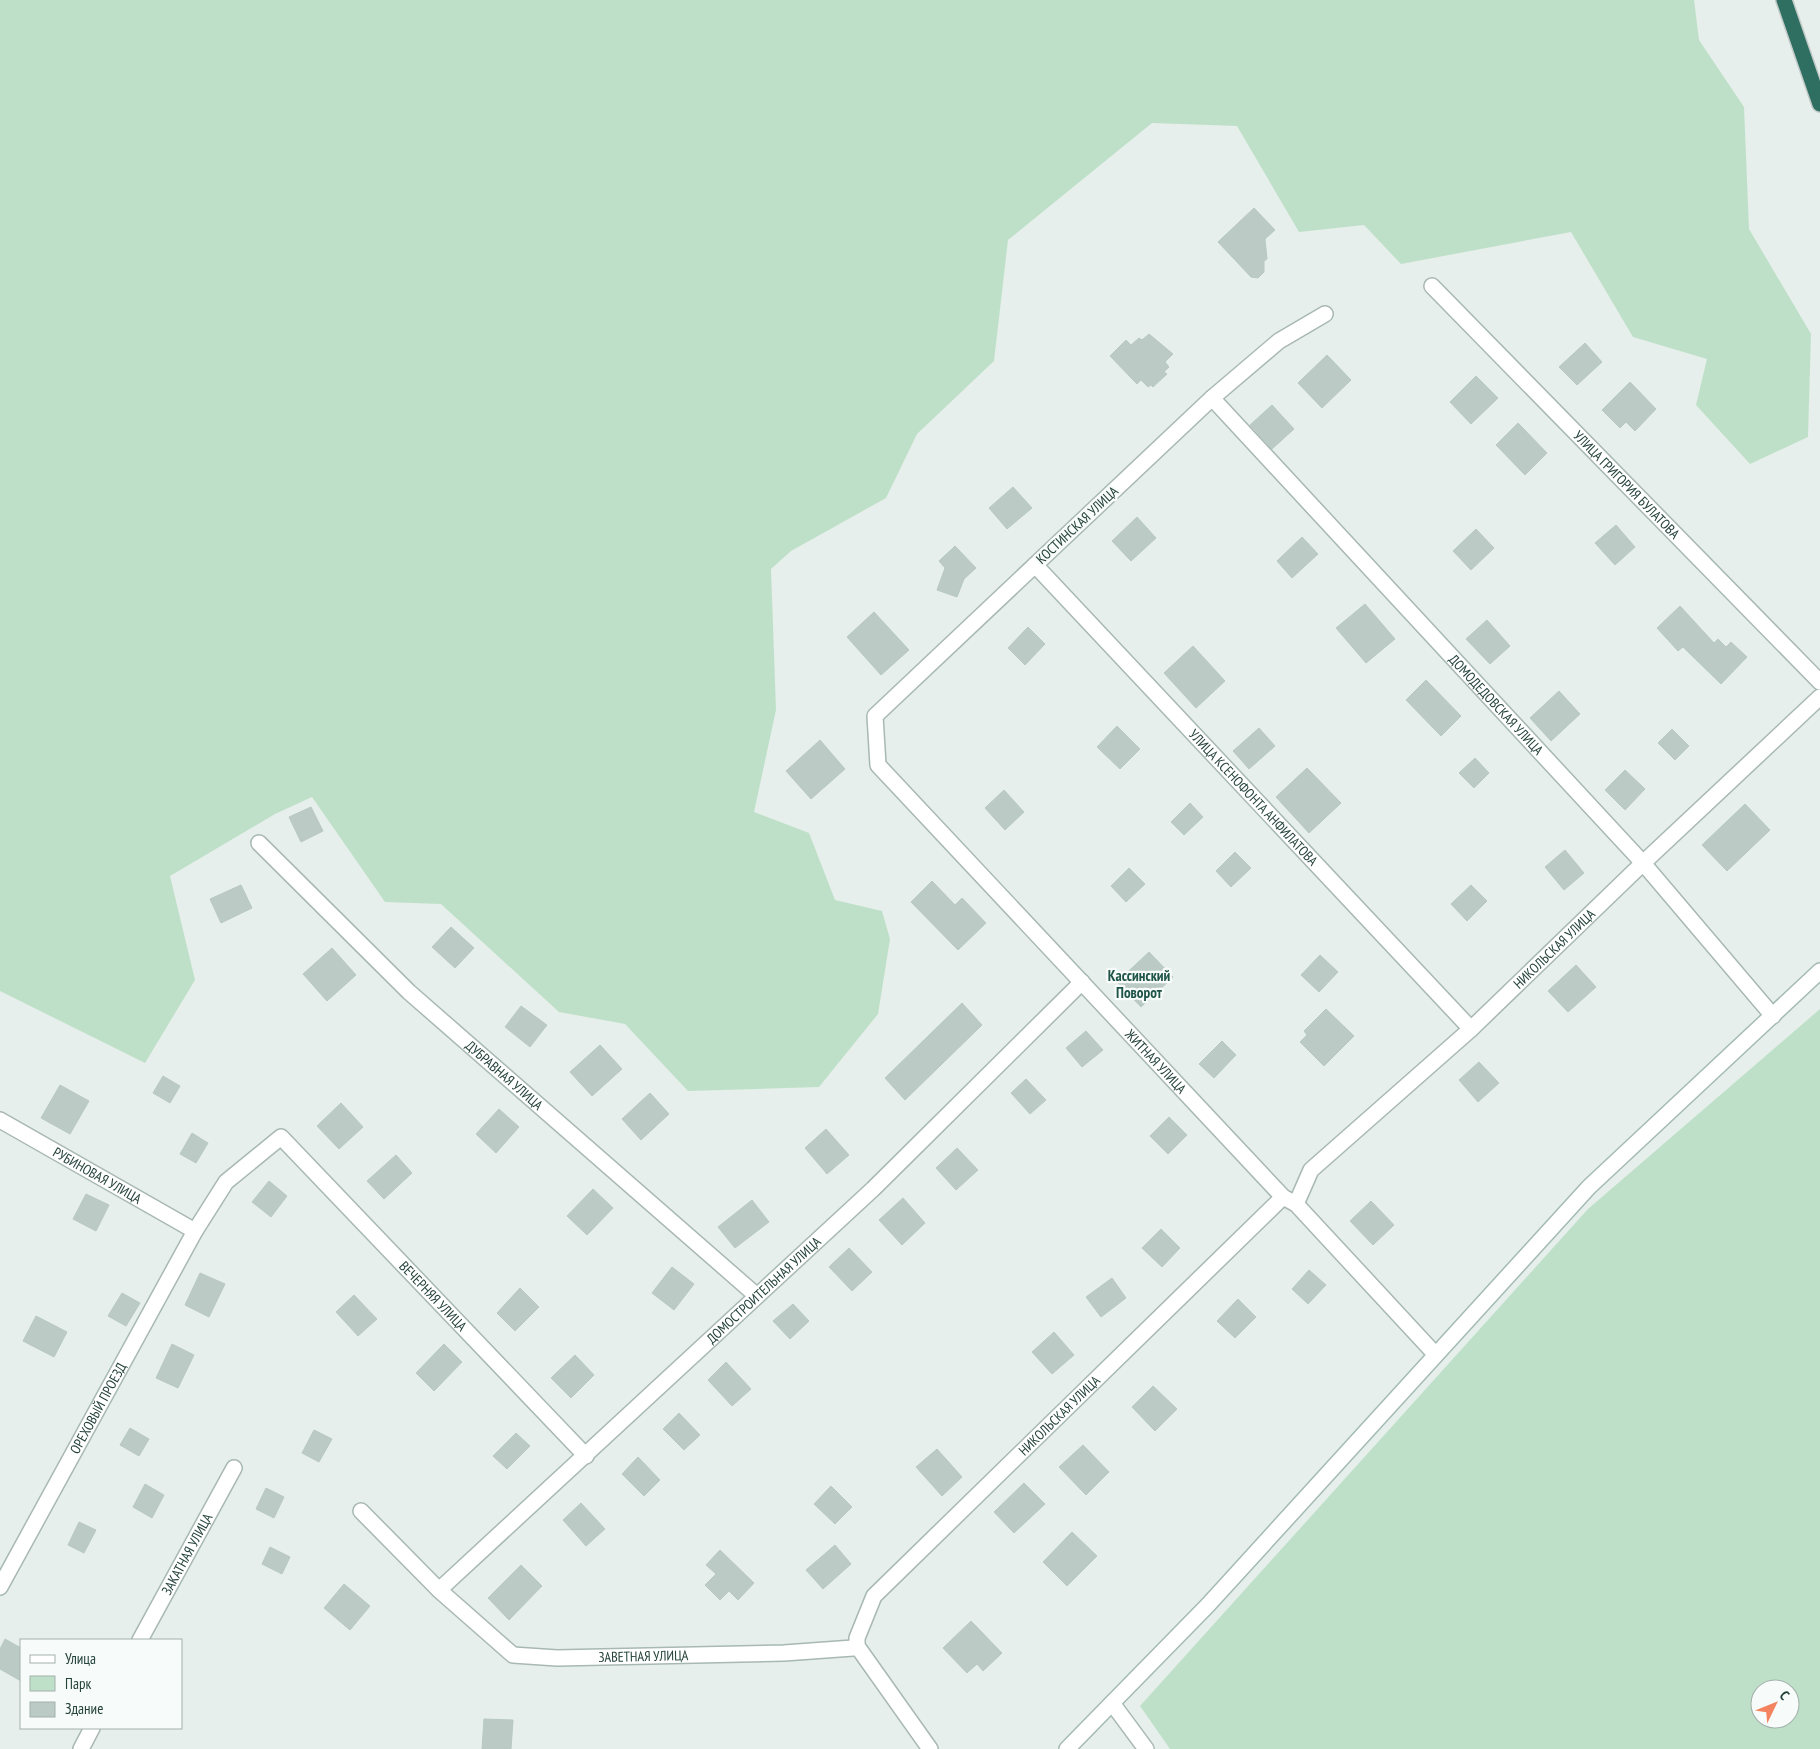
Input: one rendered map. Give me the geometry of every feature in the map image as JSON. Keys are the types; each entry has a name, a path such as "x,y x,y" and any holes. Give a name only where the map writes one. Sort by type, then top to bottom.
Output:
{"highway":[{"path":"1784,0 1820,104"}],"street":[{"name":"УЛИЦА ГРИГОРИЯ БУЛАТОВА","path":"1432,286 1820,682"},
{"name":"КОСТИНСКАЯ УЛИЦА","path":"878,765 875,716 1212,398 1279,341 1325,314"},
{"name":"ДОМОДЕДОВСКАЯ УЛИЦА","path":"1212,398 1643,863 1773,1016"},
{"name":"УЛИЦА КСЕНОФОНТА АНФИЛАТОВА","path":"1035,565 1471,1029"},
{"name":"НИКОЛЬСКАЯ УЛИЦА","path":"857,1646 857,1638 874,1596 1290,1201 1311,1170 1471,1029 1643,863 1820,697"},
{"name":"ЖИТНАЯ УЛИЦА","path":"878,765 1435,1354"},
{"name":"ДУБРАВНАЯ УЛИЦА","path":"259,843 409,992 757,1296"},
{"path":"1067,1749 1208,1605 1589,1187 1820,971"},
{"name":"ДОМОСТРОИТЕЛЬНАЯ УЛИЦА","path":"439,1590 586,1456 873,1188 1082,982"},
{"name":"РУБИНОВАЯ УЛИЦА","path":"0,1120 195,1231"},
{"name":"ОРЕХОВЫЙ ПРОЕЗД","path":"0,1587 195,1231 226,1182 281,1137"},
{"name":"ВЕЧЕРНЯЯ УЛИЦА","path":"281,1137 586,1456"},
{"name":"ЗАКАТНАЯ УЛИЦА","path":"141,1639 234,1468"},
{"name":"ЗАВЕТНАЯ УЛИЦА","path":"361,1511 439,1590 513,1655 557,1658 784,1653 853,1648 857,1646"},
{"path":"857,1646 930,1749"},
{"path":"1112,1703 1146,1749"},
{"path":"81,1749 91,1729"}],"green space":[{"path":"0,0 1694,0 1699,40 1744,107 1749,229 1811,334 1808,437 1750,464 1696,405 1707,359 1633,337 1571,232 1401,264 1364,225 1299,232 1237,126 1152,123 1008,240 994,361 917,434 886,498 791,551 771,569 776,710 754,812 809,833 835,900 882,911 890,939 878,1014 819,1087 688,1091 625,1024 559,1012 441,904 385,902 312,797 275,814 170,876 195,980 145,1063 0,991"},
{"path":"1820,1009 1820,1749 1170,1749 1140,1706 1588,1209"}],"building":[{"path":"1254,208 1275,230 1265,239 1267,259 1264,261 1264,272 1258,278 1251,277 1218,242"},
{"path":"1149,334 1173,354 1165,362 1169,367 1164,372 1167,374 1153,387 1151,385 1148,387 1141,380 1137,384 1110,356 1126,340 1131,345 1139,338 1142,340"},
{"path":"1585,343 1602,362 1577,385 1559,367"},
{"path":"1327,355 1351,380 1322,408 1298,383"},
{"path":"1476,376 1498,398 1471,424 1450,402"},
{"path":"1630,382 1656,409 1635,431 1626,422 1620,428 1602,410"},
{"path":"1272,405 1294,429 1272,449 1250,425"},
{"path":"1518,423 1547,453 1525,475 1496,445"},
{"path":"1013,487 1032,508 1007,529 989,508"},
{"path":"1137,517 1156,538 1131,561 1112,541"},
{"path":"1616,525 1635,547 1615,565 1595,543"},
{"path":"1476,529 1494,548 1471,570 1453,551"},
{"path":"1302,537 1318,554 1292,578 1277,561"},
{"path":"955,546 976,568 964,579 957,597 937,590 945,568 939,561"},
{"path":"1365,604 1395,639 1366,663 1336,628"},
{"path":"1680,606 1714,643 1718,639 1726,647 1731,642 1747,657 1721,684 1683,647 1678,651 1657,628"},
{"path":"874,612 909,650 881,675 847,637"},
{"path":"1487,620 1510,646 1490,664 1466,639"},
{"path":"1028,627 1045,644 1025,665 1008,648"},
{"path":"1193,646 1225,681 1196,708 1164,673"},
{"path":"1426,680 1461,716 1441,736 1406,700"},
{"path":"1559,691 1580,714 1551,741 1530,718"},
{"path":"1117,726 1140,749 1120,769 1097,747"},
{"path":"1259,728 1275,746 1249,769 1233,751"},
{"path":"1672,729 1689,746 1675,760 1658,743"},
{"path":"820,740 845,769 811,799 786,771"},
{"path":"1475,758 1489,773 1474,788 1459,773"},
{"path":"1307,768 1341,803 1309,833 1276,797"},
{"path":"1625,770 1645,789 1625,810 1605,790"},
{"path":"1004,790 1024,812 1005,830 985,808"},
{"path":"1190,803 1203,817 1184,835 1171,822"},
{"path":"1745,804 1770,830 1727,871 1702,845"},
{"path":"311,807 323,831 301,842 289,817"},
{"path":"1565,850 1584,873 1564,890 1545,867"},
{"path":"1235,852 1251,868 1231,887 1216,871"},
{"path":"1129,868 1145,884 1126,902 1111,886"},
{"path":"932,881 955,905 962,898 986,923 958,950 911,902"},
{"path":"241,885 252,908 221,923 210,899"},
{"path":"1471,885 1487,901 1467,921 1451,904"},
{"path":"451,927 474,948 455,968 432,947"},
{"path":"332,948 356,975 327,1001 303,974"},
{"path":"1149,952 1173,977 1141,1007 1117,982"},
{"path":"1320,955 1338,972 1319,992 1301,975"},
{"path":"1576,965 1596,987 1568,1012 1548,991"},
{"path":"962,1003 982,1025 905,1100 885,1078"},
{"path":"521,1006 547,1025 530,1047 505,1027"},
{"path":"1326,1009 1354,1036 1324,1066 1300,1042 1307,1035 1304,1031"},
{"path":"1086,1031 1103,1050 1082,1067 1066,1048"},
{"path":"1222,1041 1236,1055 1214,1078 1199,1064"},
{"path":"600,1045 622,1069 592,1096 570,1072"},
{"path":"1479,1062 1499,1083 1478,1102 1459,1080"},
{"path":"163,1076 180,1086 170,1103 153,1093"},
{"path":"1026,1079 1046,1100 1030,1114 1011,1093"},
{"path":"60,1085 89,1101 70,1134 41,1118"},
{"path":"650,1093 669,1114 641,1140 622,1119"},
{"path":"341,1103 363,1127 339,1149 317,1126"},
{"path":"499,1109 519,1127 496,1153 476,1134"},
{"path":"1169,1117 1187,1135 1168,1154 1150,1136"},
{"path":"826,1129 849,1155 827,1174 805,1148"},
{"path":"192,1133 208,1143 196,1163 180,1154"},
{"path":"957,1148 978,1170 956,1190 936,1168"},
{"path":"396,1155 412,1173 384,1199 367,1181"},
{"path":"269,1181 287,1196 271,1217 252,1202"},
{"path":"593,1189 613,1208 587,1235 567,1216"},
{"path":"86,1194 109,1205 96,1231 73,1219"},
{"path":"903,1198 925,1223 902,1245 879,1220"},
{"path":"752,1200 769,1222 735,1248 718,1227"},
{"path":"1371,1201 1394,1225 1373,1245 1350,1221"},
{"path":"1161,1229 1180,1248 1162,1267 1142,1248"},
{"path":"849,1248 872,1272 852,1291 829,1267"},
{"path":"672,1267 694,1284 674,1310 652,1293"},
{"path":"1309,1270 1326,1285 1308,1304 1292,1289"},
{"path":"200,1273 225,1284 209,1317 185,1305"},
{"path":"1112,1278 1126,1298 1101,1317 1086,1297"},
{"path":"520,1288 539,1307 515,1331 497,1313"},
{"path":"122,1293 140,1303 126,1326 108,1316"},
{"path":"354,1295 377,1319 358,1336 336,1312"},
{"path":"1238,1299 1256,1317 1235,1338 1217,1321"},
{"path":"793,1304 809,1321 790,1339 773,1321"},
{"path":"36,1316 67,1332 54,1357 23,1341"},
{"path":"1054,1332 1074,1355 1052,1374 1032,1352"},
{"path":"172,1344 194,1355 178,1388 156,1378"},
{"path":"444,1344 462,1362 434,1391 416,1373"},
{"path":"575,1355 594,1375 571,1398 551,1378"},
{"path":"726,1362 751,1389 732,1406 708,1380"},
{"path":"1153,1386 1177,1409 1155,1431 1132,1407"},
{"path":"679,1413 700,1435 684,1450 663,1429"},
{"path":"130,1428 149,1439 139,1456 120,1445"},
{"path":"314,1430 332,1439 319,1462 302,1453"},
{"path":"516,1433 530,1446 507,1469 493,1456"},
{"path":"1083,1445 1109,1472 1086,1495 1059,1467"},
{"path":"937,1449 962,1477 942,1496 916,1467"},
{"path":"638,1457 660,1480 644,1496 622,1474"},
{"path":"1024,1483 1045,1504 1014,1533 994,1512"},
{"path":"145,1484 164,1495 152,1518 133,1507"},
{"path":"831,1486 852,1507 835,1524 814,1504"},
{"path":"266,1488 284,1497 274,1518 256,1509"},
{"path":"581,1503 605,1529 586,1546 563,1520"},
{"path":"79,1522 96,1530 84,1553 68,1545"},
{"path":"1072,1532 1097,1556 1067,1586 1043,1562"},
{"path":"835,1545 851,1564 823,1589 806,1570"},
{"path":"270,1547 290,1557 282,1574 262,1564"},
{"path":"720,1550 754,1583 738,1600 729,1591 720,1600 705,1585 716,1574 706,1565"},
{"path":"521,1565 542,1586 509,1620 488,1598"},
{"path":"344,1584 370,1606 350,1630 324,1608"},
{"path":"971,1621 1002,1653 983,1671 977,1664 967,1673 943,1648"},
{"path":"5,1639 20,1647 20,1680 0,1669 0,1649"},
{"path":"484,1719 513,1720 511,1749 482,1749"}],"district":[{"name":"Кассинский Поворот","path":"1139,984"}]}
